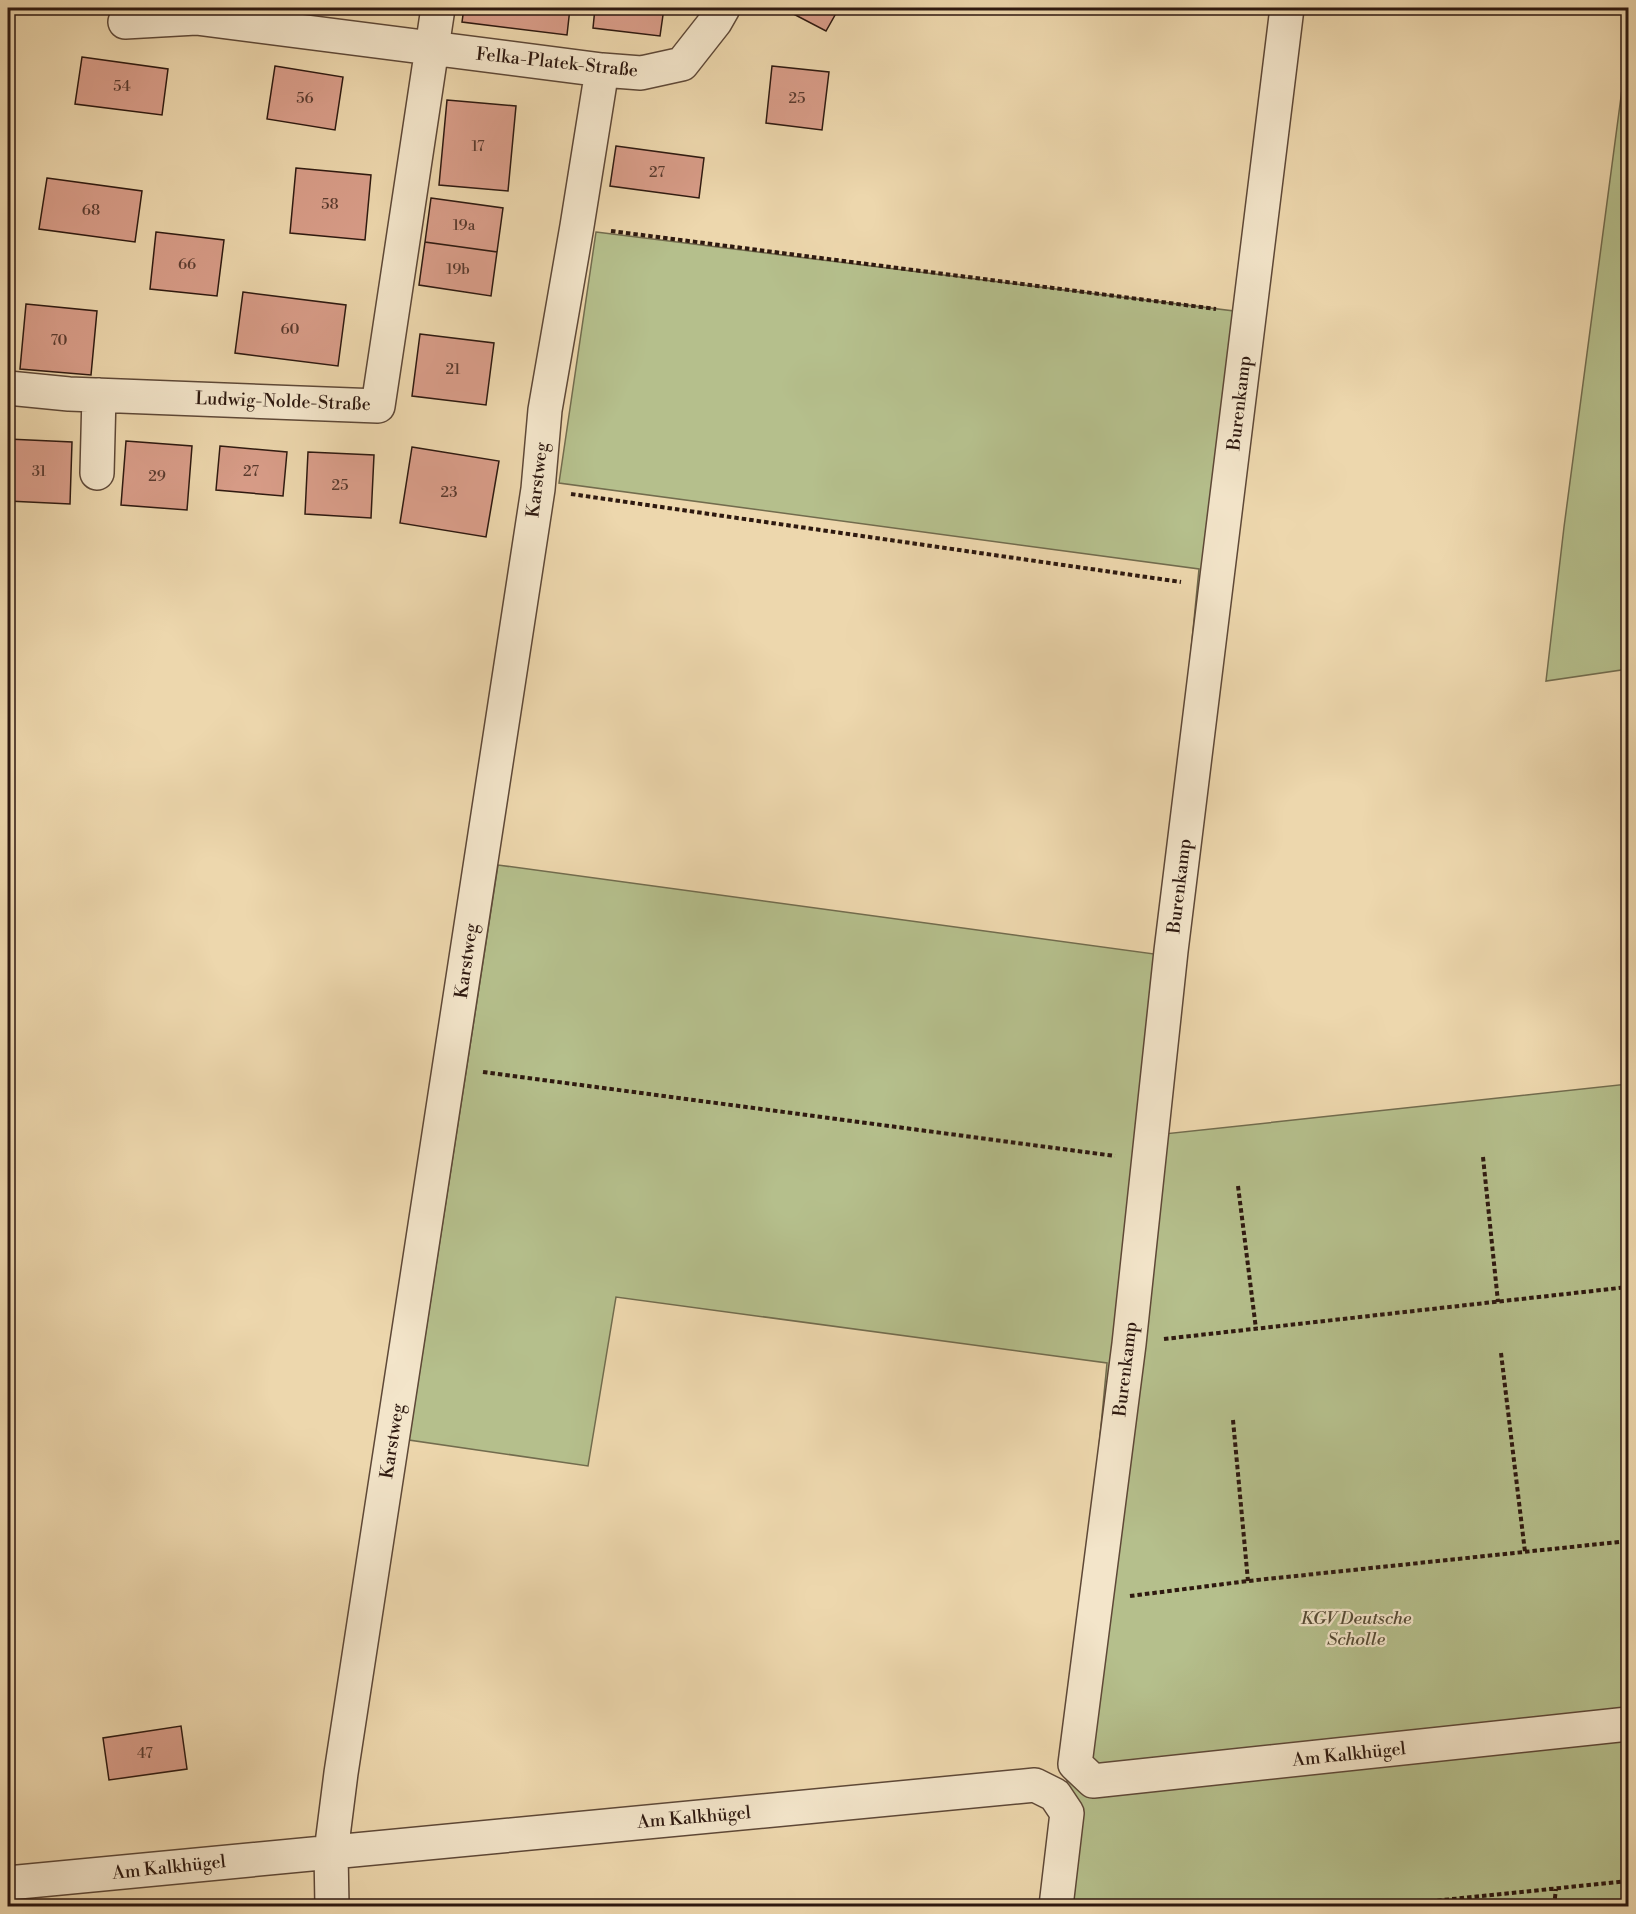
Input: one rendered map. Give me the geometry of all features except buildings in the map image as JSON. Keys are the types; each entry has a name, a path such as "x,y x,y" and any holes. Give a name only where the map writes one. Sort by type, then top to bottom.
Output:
{"street":[{"name":"Ludwig-Nolde-Straße","path":"8,388 99,395 378,406 438,8"},
{"name":"Felka-Platek-Straße","path":"433,48 641,73 682,64 715,22 723,8"},
{"name":"Burenkamp","path":"1075,1764 1129,1344 1174,928 1287,8"},
{"path":"125,22 196,18 433,48"},
{"name":"Karstweg","path":"331,1852 341,1773 538,489 545,410 602,70"},
{"path":"97,473 99,395"},
{"name":"Am Kalkhügel","path":"1075,1764 1093,1781 1629,1724"},
{"name":"Am Kalkhügel","path":"8,1883 1035,1785 1056,1795 1067,1813 1056,1906"},
{"path":"331,1852 332,1906"}],"path":[{"path":"577,226 1250,313"},
{"path":"538,489 1216,586"},
{"path":"450,1068 1149,1161"},
{"path":"1483,1157 1498,1302"},
{"path":"1238,1186 1256,1329"},
{"path":"1129,1344 1629,1287"},
{"path":"1502,1353 1525,1552"},
{"path":"1233,1420 1248,1581"},
{"path":"1096,1600 1248,1581 1629,1541"},
{"path":"1385,1906 1629,1881"},
{"path":"1554,1906 1556,1889"}],"green space":[{"path":"1628,44 1628,669 1546,681 1564,527"},
{"name":"KGV Deutsche Scholle","path":"596,232 1250,313 1155,1135 1628,1084 1628,1906 1055,1906 1107,1363 616,1297 588,1466 409,1440 498,865 1161,955 1199,569 559,483"}]}
